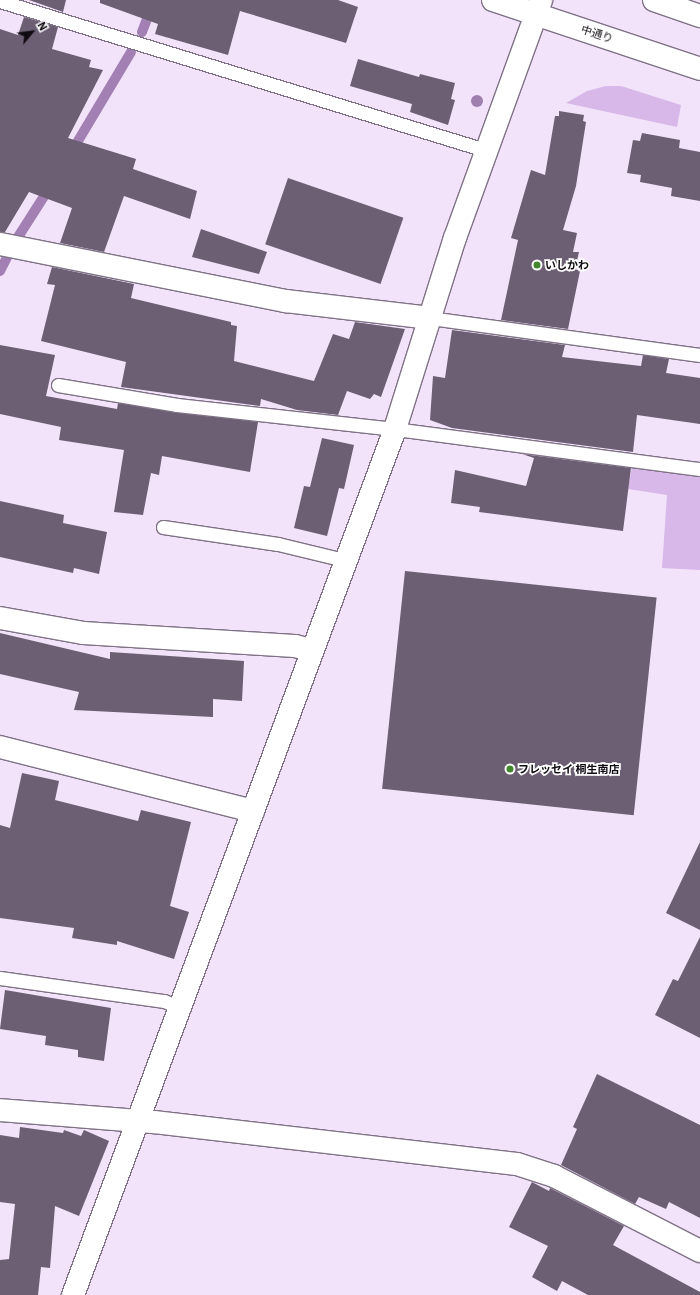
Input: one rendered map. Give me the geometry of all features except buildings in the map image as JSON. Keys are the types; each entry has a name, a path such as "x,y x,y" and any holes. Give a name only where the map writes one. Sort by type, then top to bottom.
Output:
{"street":[{"name":"中通り","path":"493,0 538,7 700,69"},
{"path":"654,0 700,16"},
{"path":"73,1295 253,811 344,560 395,429 485,150 538,7"},
{"path":"0,244 286,301 430,318"},
{"path":"0,618 83,633 295,646 311,650"},
{"path":"0,747 253,811"},
{"path":"0,1110 137,1122 530,1167 580,1188 700,1251"}],"lane":[{"path":"0,1 485,150"},
{"path":"430,318 700,355"},
{"path":"58,385 177,405 395,429 700,470"},
{"path":"163,527 278,544 344,560"},
{"path":"0,978 164,1001 179,1007"}],"shaded area":[{"path":"606,86 621,86 681,105 677,127 566,103 587,91"},
{"path":"632,467 700,476 700,570 662,568 667,495 628,489"}],"waterway":[{"path":"142,32 154,0"},
{"path":"72,151 131,52"},
{"path":"18,237 50,187"},
{"path":"0,271 8,255"}],"place":[{"name":"いしかわ","path":"537,265"},
{"name":"フレッセイ 桐生南店","path":"510,769"}]}
